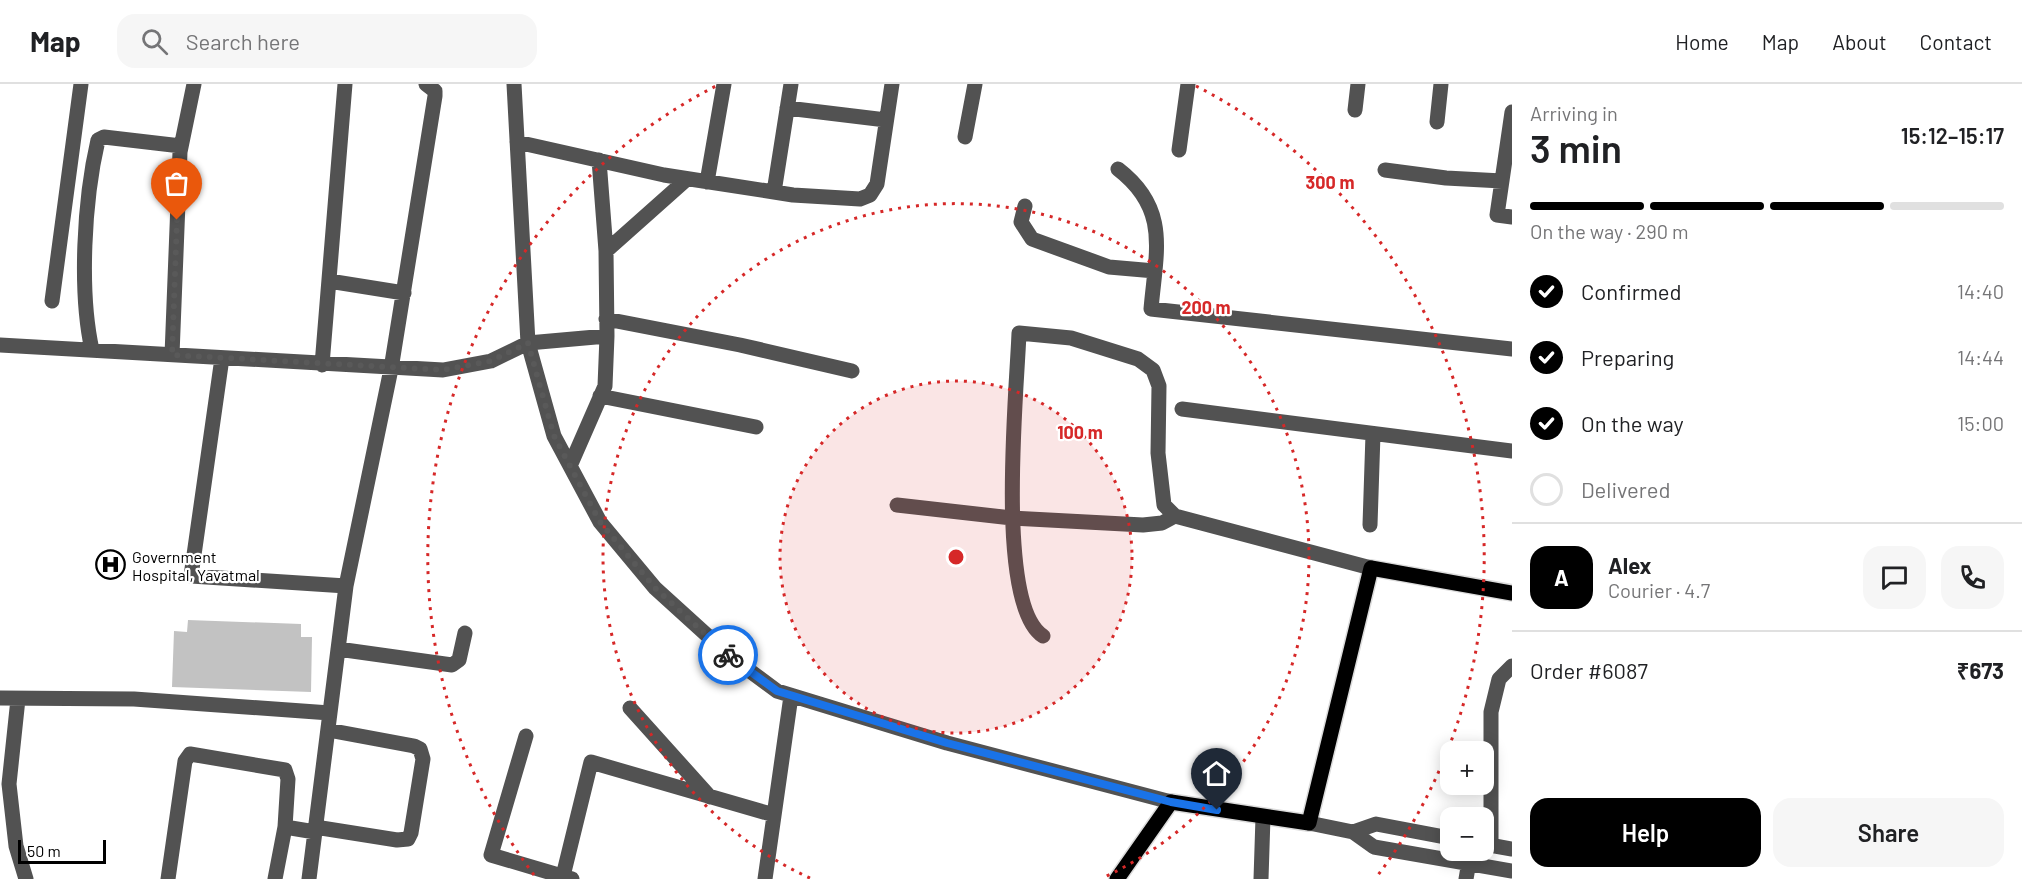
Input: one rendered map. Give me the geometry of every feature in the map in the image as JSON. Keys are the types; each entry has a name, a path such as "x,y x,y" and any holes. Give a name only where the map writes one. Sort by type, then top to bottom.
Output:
{"main road":[{"path":"1117,879 1171,802 1309,822 1371,568 1512,594"}],"street":[{"path":"51,301 81,84"},
{"path":"172,355 181,146 194,84"},
{"path":"322,364 345,84"},
{"path":"309,879 346,586 391,369 435,96 435,91 426,84"},
{"path":"514,84 528,343 554,436 600,522 655,588 730,657 777,691 947,743 1171,802"},
{"path":"707,182 724,84"},
{"path":"774,192 791,84"},
{"path":"517,142 687,179 774,192 860,199 870,195 877,184 892,84"},
{"path":"965,137 975,84"},
{"path":"1179,150 1188,84"},
{"path":"1355,110 1358,84"},
{"path":"1437,122 1441,84"},
{"path":"787,108 886,120"},
{"path":"1512,112 1497,215 1512,217"},
{"path":"92,350 84,296 89,209 98,140 104,137 181,146"},
{"path":"570,466 604,386 607,336 606,251 599,160"},
{"path":"1118,169 1135,182 1153,210 1157,247 1151,309 1512,349"},
{"path":"1385,170 1446,178 1502,181"},
{"path":"606,251 687,179"},
{"path":"1025,206 1021,222 1032,239 1109,267 1155,271"},
{"path":"329,281 404,293"},
{"path":"606,319 740,345 852,371"},
{"path":"1043,636 1029,621 1021,596 1015,564 1012,518 1019,333 1071,338 1138,359 1153,370 1158,386 1158,453 1164,505 1175,516 1371,568"},
{"path":"0,345 391,369 443,370 491,361 528,343 607,336"},
{"path":"222,358 191,576 346,586"},
{"path":"600,396 756,428"},
{"path":"1182,410 1512,451"},
{"path":"1370,525 1373,434"},
{"path":"897,505 1012,518 1143,525 1162,523 1175,516"},
{"path":"338,649 452,665 459,660 465,633"},
{"path":"1491,807 1493,786 1491,712 1499,678 1512,666"},
{"path":"765,879 791,696"},
{"path":"0,698 134,699 330,712"},
{"path":"18,699 9,784 16,846 26,879"},
{"path":"630,708 711,796"},
{"path":"285,827 397,840 408,838 411,833 423,759 420,749 328,730"},
{"path":"526,736 490,855 567,878 591,762 774,815"},
{"path":"168,879 185,761 190,754 285,770 288,779 285,827 275,879"},
{"path":"1261,879 1263,817"},
{"path":"1309,822 1353,832 1374,847 1512,871"},
{"path":"1353,832 1376,824 1440,836"},
{"path":"1494,846 1512,849"}],"building":[{"path":"188,620 301,624 301,637 312,637 311,692 172,687 174,631 187,632"}],"way so far":[{"path":"177,220 172,355 391,369 443,370 491,361 528,343 554,436 600,522 655,588 728,655"}],"place":[{"name":"Government Hospital, Yavatmal","path":"111,565"}],"route":[{"path":"728,655 777,691 947,743 1171,802 1217,810"}]}
